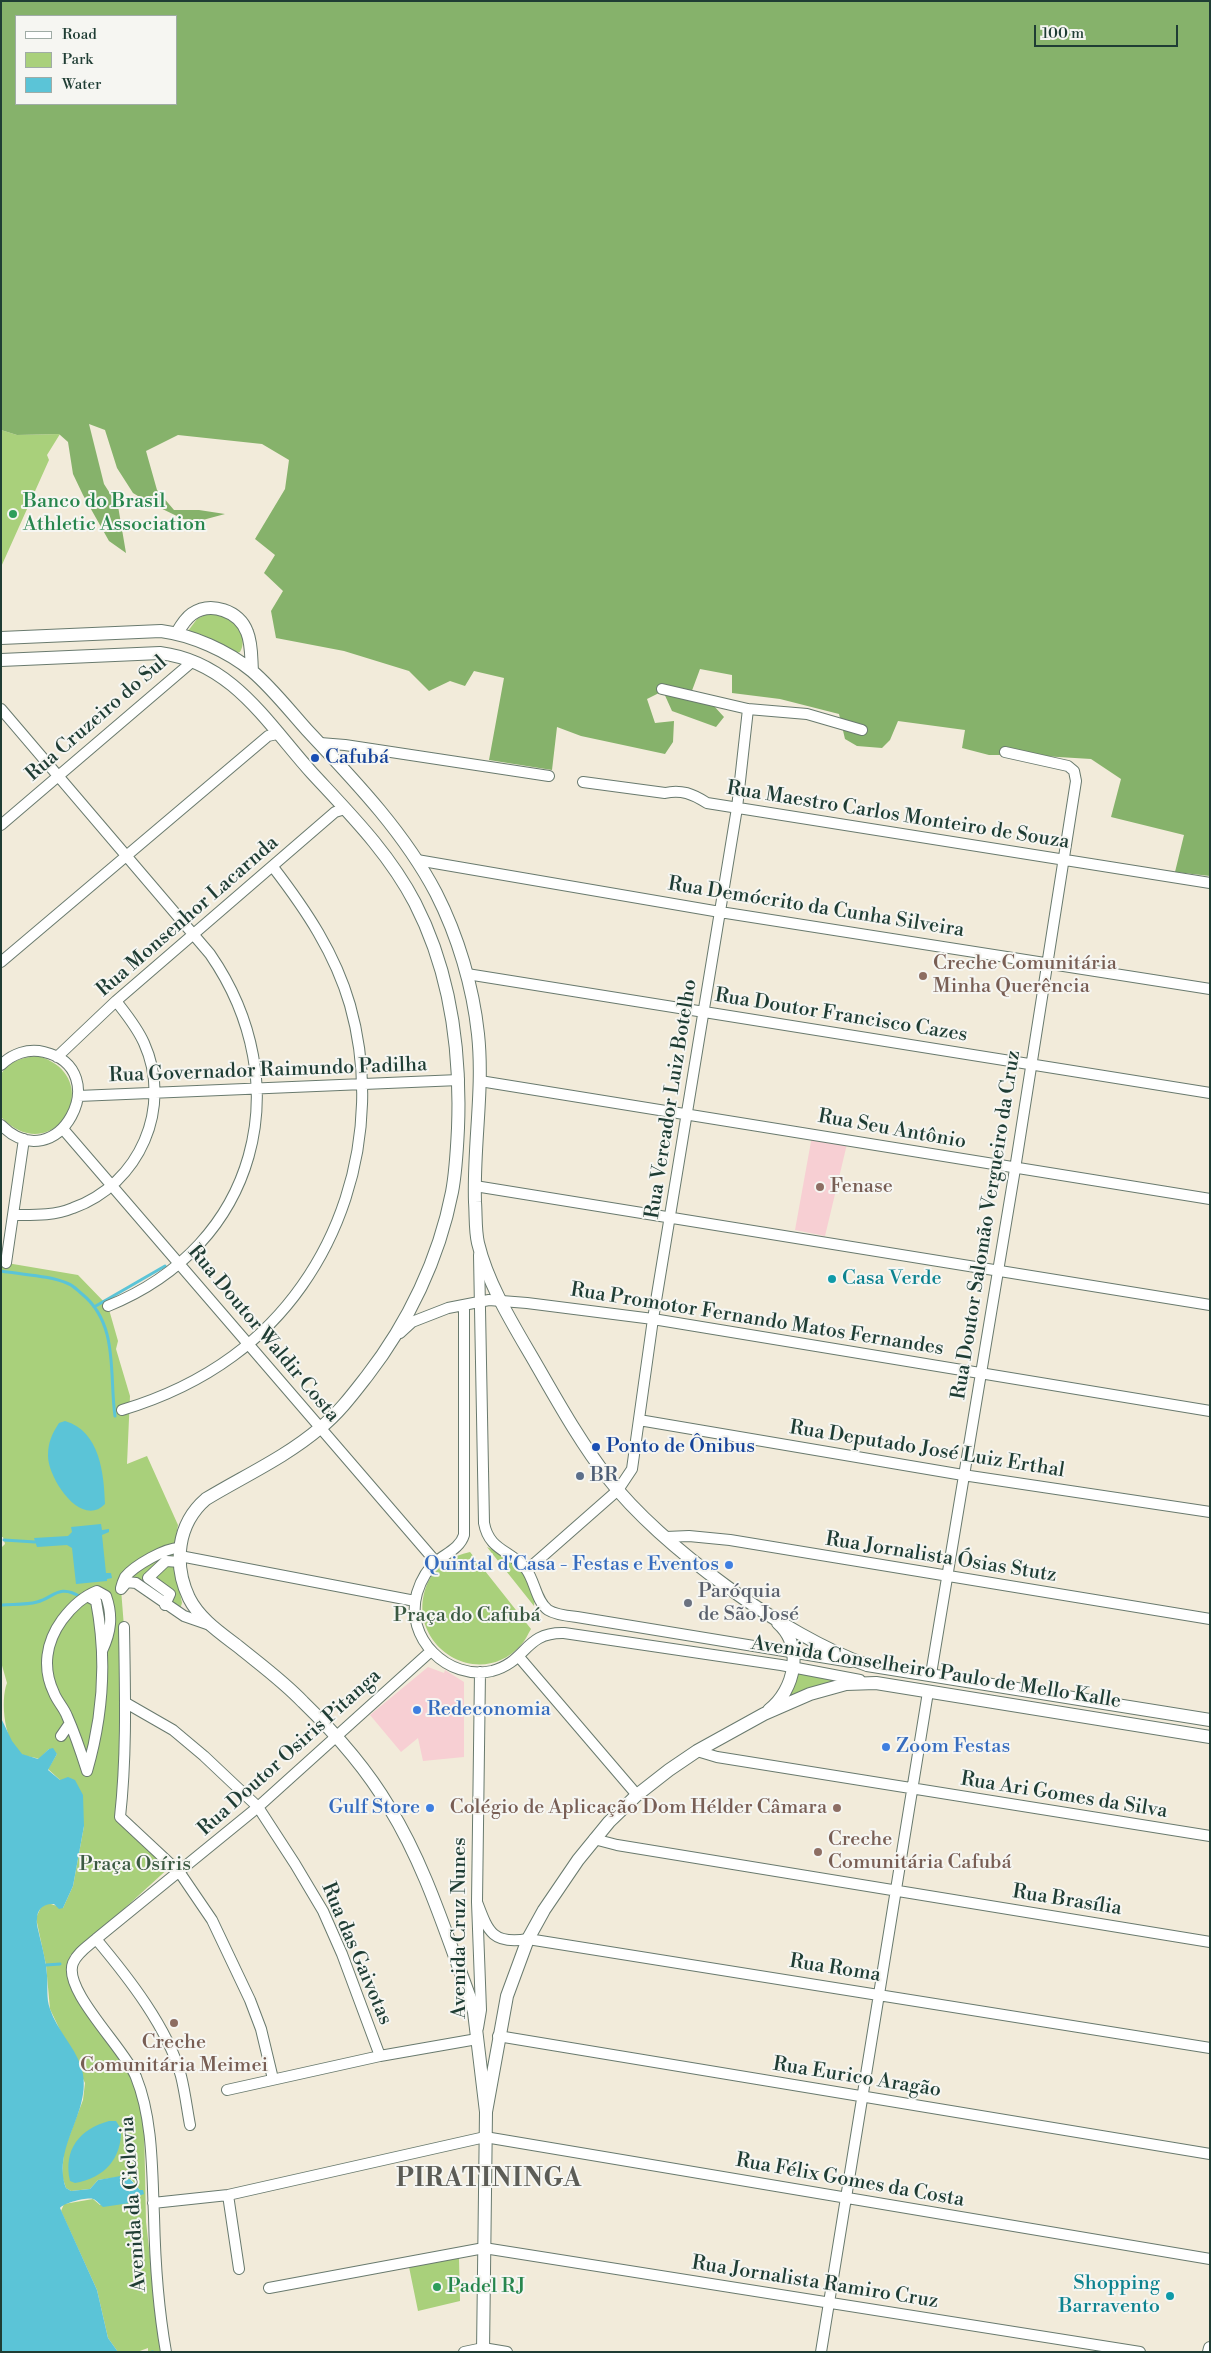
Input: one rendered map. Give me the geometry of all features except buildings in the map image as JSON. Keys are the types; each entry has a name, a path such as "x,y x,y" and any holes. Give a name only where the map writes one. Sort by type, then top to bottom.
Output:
{"main road":[{"path":"177,633 192,614 200,611 216,608 234,615 248,633 252,671"},
{"path":"1,638 143,631 177,633 219,650 252,671 320,743 380,811 417,860 438,898 467,974 478,1033 480,1081 475,1186 478,1242 493,1283 530,1353 603,1471 618,1490 666,1537 702,1567 764,1611 821,1645 867,1665"},
{"path":"177,633 193,661"},
{"path":"1,660 86,658 145,653 181,656 216,673 238,688 390,862 416,906 433,945 451,1007 459,1080 457,1143 452,1192 427,1274 395,1337 351,1397 320,1428 282,1456 206,1499 186,1522 182,1534 180,1555 181,1576 195,1609 211,1626 280,1681 335,1736 382,1795 408,1842 423,1874 470,1998 477,2036 486,2112"},
{"path":"764,1611 785,1631 794,1653 789,1684 779,1701 764,1714"},
{"name":"Avenida Conselheiro Paulo de Mello Kalle","path":"867,1665 1210,1720"},
{"path":"483,2350 486,2112 498,2036 507,1996 528,1939 544,1910 594,1839 637,1794 697,1751 764,1714 810,1694 832,1687 859,1682 876,1683"},
{"name":"Avenida Conselheiro Paulo de Mello Kalle","path":"876,1683 1210,1737"}],"street":[{"name":"Rua Cruzeiro do Sul","path":"1,824 193,661"},
{"path":"662,689 748,709 807,714 862,730"},
{"path":"1,709 194,934 223,973 244,1015 255,1060 257,1090 254,1130 241,1177 217,1223 201,1243 180,1264 141,1291 108,1306"},
{"name":"Rua Vereador Luiz Botelho","path":"527,1570 618,1490 632,1469 653,1319 737,808 748,709"},
{"path":"1,962 268,736 277,734"},
{"path":"320,743 345,745 549,776"},
{"name":"Rua Doutor Salomão Vergueiro da Cruz","path":"931,1674 1015,1169 1076,781 1074,772 1068,766 1005,752"},
{"name":"Rua Maestro Carlos Monteiro de Souza","path":"583,782 665,793 674,791 686,792 707,803 1210,883"},
{"name":"Rua Monsenhor Lacarnda","path":"56,1057 116,1002 335,812 345,809"},
{"name":"Rua Demócrito da Cunha Silveira","path":"417,860 720,912 1210,988"},
{"path":"122,1410 176,1390 206,1374 249,1344 282,1310 303,1284 321,1256 336,1226 356,1162 362,1123 363,1085 350,1005 337,967 319,931 273,867"},
{"name":"Rua Doutor Francisco Cazes","path":"467,974 1210,1093"},
{"path":"13,1215 41,1215 72,1209 100,1195 124,1175 142,1149 152,1119 155,1092 153,1072 144,1042 116,1002"},
{"path":"1,1125 12,1134 24,1139 48,1138 63,1129 74,1114 78,1096 73,1074 56,1057 44,1052 30,1051 17,1054 2,1061"},
{"name":"Rua Governador Raimundo Padilha","path":"78,1096 257,1090 459,1080"},
{"name":"Rua Seu Antônio","path":"480,1081 687,1113 1015,1169 1210,1199"},
{"name":"Rua Doutor Waldir Costa","path":"63,1129 436,1562"},
{"path":"6,1263 24,1139"},
{"path":"475,1186 1210,1305"},
{"path":"478,1242 484,1523 493,1544 513,1556 527,1570"},
{"name":"Rua Promotor Fernando Matos Fernandes","path":"395,1337 412,1322 436,1312 480,1301 502,1301 653,1319 1210,1411"},
{"path":"464,1305 464,1529 459,1545 436,1562 420,1584 415,1601 417,1624 423,1640 431,1651 448,1665 458,1669 480,1672 502,1668 519,1657 637,1794"},
{"name":"Rua Deputado José Luiz Erthal","path":"639,1420 963,1475 1210,1512"},
{"name":"Rua Jornalista Ósias Stutz","path":"666,1537 689,1536 730,1540 1210,1619"},
{"path":"147,1585 148,1578 158,1568 170,1548 180,1555 415,1601"},
{"path":"147,1585 127,1582 121,1589 123,1580 148,1558 163,1557"},
{"path":"148,1558 158,1568"},
{"name":"Avenida Conselheiro Paulo de Mello Kalle","path":"527,1570 544,1606 554,1613 867,1665"},
{"path":"131,1571 165,1605 184,1616 211,1626"},
{"path":"87,1596 96,1601 99,1617 103,1682 96,1736 86,1771 70,1723 50,1683 46,1669 47,1651 58,1626 68,1612 87,1596 98,1591 103,1592 108,1601 111,1631 102,1651"},
{"path":"99,1617 108,1601"},
{"path":"124,1627 126,1703 124,1784 120,1817 180,1873 212,1920 236,1969 261,2029 273,2079"},
{"name":"Avenida Conselheiro Paulo de Mello Kalle","path":"519,1657 538,1637 546,1634 564,1633 792,1668 876,1683"},
{"name":"Rua Doutor Osiris Pitanga","path":"78,1955 258,1807 431,1651"},
{"name":"Avenida Cruz Nunes","path":"477,2036 481,2010 477,1902 480,1672"},
{"path":"821,2352 928,1692"},
{"name":"Rua das Gaivotas","path":"126,1703 173,1730 204,1756 258,1807 296,1864 323,1911 342,1954 380,2056"},
{"path":"61,1736 70,1723"},
{"name":"Rua Ari Gomes da Silva","path":"697,1751 717,1757 912,1790 1210,1836"},
{"name":"Rua Brasília","path":"594,1839 617,1845 1210,1942"},
{"name":"Rua Roma","path":"477,1902 484,1920 494,1936 511,1941 528,1939 1210,2048"},
{"path":"96,1939 137,1991 166,2042 181,2076 190,2125"},
{"name":"Avenida da Ciclovia","path":"78,1955 71,1969 72,1978 92,2014 131,2067 143,2100 150,2148 158,2300 166,2352"},
{"path":"228,2090 477,2036"},
{"name":"Rua Eurico Aragão","path":"498,2036 1210,2154"},
{"path":"153,2203 228,2195 485,2137"},
{"name":"Rua Félix Gomes da Costa","path":"485,2137 1210,2259"},
{"path":"228,2195 239,2269"},
{"name":"Rua Jornalista Ramiro Cruz","path":"269,2288 484,2248 1140,2352"},
{"path":"464,2352 483,2350 507,2352"}],"shaded area":[{"name":"Fenase","path":"812,1136 847,1144 825,1236 795,1230"},
{"path":"428,1667 444,1673 445,1670 464,1682 464,1757 423,1761 418,1738 401,1752 370,1715"}],"green space":[{"path":"1,1 1210,1 1210,876 1175,872 1184,835 1111,817 1121,779 1091,759 989,755 962,748 965,730 898,721 890,740 882,748 857,746 845,739 839,714 780,699 732,693 732,675 700,669 690,696 714,706 724,717 716,727 672,711 663,691 647,699 655,723 674,721 673,742 665,754 581,736 557,727 552,770 489,760 504,678 474,671 465,686 450,681 429,691 409,671 344,651 276,638 271,611 283,591 264,573 275,555 255,539 285,489 289,460 262,444 178,435 146,451 157,490 174,510 199,510 225,514 199,521 183,519 133,493 117,468 105,430 89,424 104,484 118,506 126,553 109,541 83,495 73,474 68,442 59,434 17,435 1,430"},
{"name":"Banco do Brasil Athletic Association","path":"1,430 17,435 60,434 47,455 49,460 1,567"},
{"path":"207,614 223,615 237,625 243,641 240,652 236,653 188,631 197,619"},
{"path":"38,1056 59,1067 70,1082 72,1099 66,1115 55,1127 40,1134 22,1131 2,1118 1,1074 17,1060"},
{"name":"Praça Osíris","path":"1,1262 78,1275 108,1306 118,1341 116,1349 130,1396 127,1464 147,1456 178,1525 173,1556 182,1603 180,1609 136,1583 121,1589 124,1627 120,1817 172,1865 80,1949 78,1955 71,1954 68,1963 106,2039 133,2079 139,2099 144,2125 146,2222 161,2352 148,2352 148,2348 137,2352 118,2352 108,2338 97,2290 61,2211 64,2204 93,2199 100,2205 117,2202 135,2197 143,2190 140,2190 131,2179 127,2180 126,2176 98,2180 90,2189 71,2191 66,2188 62,2176 64,2150 83,2100 85,2083 50,2009 46,1965 36,1918 41,1907 48,1903 63,1908 73,1886 84,1826 60,1780 48,1769 57,1754 49,1749 39,1759 23,1755 12,1742 5,1722 4,1700 7,1683 1,1662 1,1548 5,1544 3,1537 1,1537"},
{"path":"487,1547 504,1556 527,1578 532,1587 534,1606"},
{"name":"Praça do Cafubá","path":"470,1552 531,1629 521,1645 503,1659 484,1664 465,1662 448,1654 434,1641 425,1624 422,1604 428,1582 435,1571 445,1562"},
{"path":"796,1672 853,1681 783,1702"},
{"name":"Padel RJ","path":"459,2258 460,2301 418,2311 409,2267"}],"water":[{"path":"65,1421 77,1426 86,1434 98,1455 105,1504 96,1510 86,1510 76,1506 67,1498 49,1465 48,1451 51,1438 59,1423"},
{"path":"101,1524 102,1530 109,1529 109,1532 102,1535 106,1573 111,1573 112,1578 107,1579 107,1581 76,1584 72,1548 67,1545 37,1547 34,1538 68,1536 72,1532 71,1527"},
{"path":"1,1718 12,1741 22,1754 38,1759 49,1749 53,1748 57,1754 48,1770 60,1780 68,1777 75,1780 83,1795 84,1826 73,1886 63,1908 59,1909 54,1904 45,1905 38,1912 37,1923 46,1965 49,2005 53,2017 78,2059 84,2082 78,2113 64,2157 63,2172 66,2188 71,2191 90,2189 98,2180 126,2175 127,2179 130,2179 140,2190 143,2190 144,2194 130,2199 130,2203 103,2207 94,2200 86,2199 71,2202 60,2208 97,2290 108,2338 118,2352 1,2352"},
{"path":"109,2121 116,2121 121,2129 115,2158 103,2172 95,2177 75,2183 70,2181 69,2159 76,2142 90,2129"}],"waterway":[{"path":"94,1307 165,1266"},
{"path":"1,1271 44,1277 69,1284 94,1306 102,1320 110,1350 115,1416"},
{"path":"4,1540 35,1542"},
{"path":"1,1605 37,1602 61,1591 67,1591 81,1597"},
{"path":"46,1965 60,1964"}],"place":[{"name":"Banco do Brasil Athletic Association","path":"13,514"},
{"name":"Cafubá","path":"315,758"},
{"name":"Creche Comunitária Minha Querência","path":"923,976"},
{"name":"Fenase","path":"820,1187"},
{"name":"Casa Verde","path":"832,1279"},
{"name":"Ponto de Ônibus","path":"596,1447"},
{"name":"BR","path":"580,1476"},
{"name":"Quintal d'Casa - Festas e Eventos","path":"729,1565"},
{"name":"Paróquia de São José","path":"688,1603"},
{"name":"Redeconomia","path":"417,1710"},
{"name":"Zoom Festas","path":"886,1747"},
{"name":"Gulf Store","path":"430,1808"},
{"name":"Colégio de Aplicação Dom Hélder Câmara","path":"837,1808"},
{"name":"Creche Comunitária Cafubá","path":"818,1852"},
{"name":"Creche Comunitária Meimei","path":"174,2023"},
{"name":"Padel RJ","path":"437,2287"},
{"name":"Shopping Barravento","path":"1170,2296"}],"district":[{"name":"PIRATININGA","path":"489,2180"}]}
